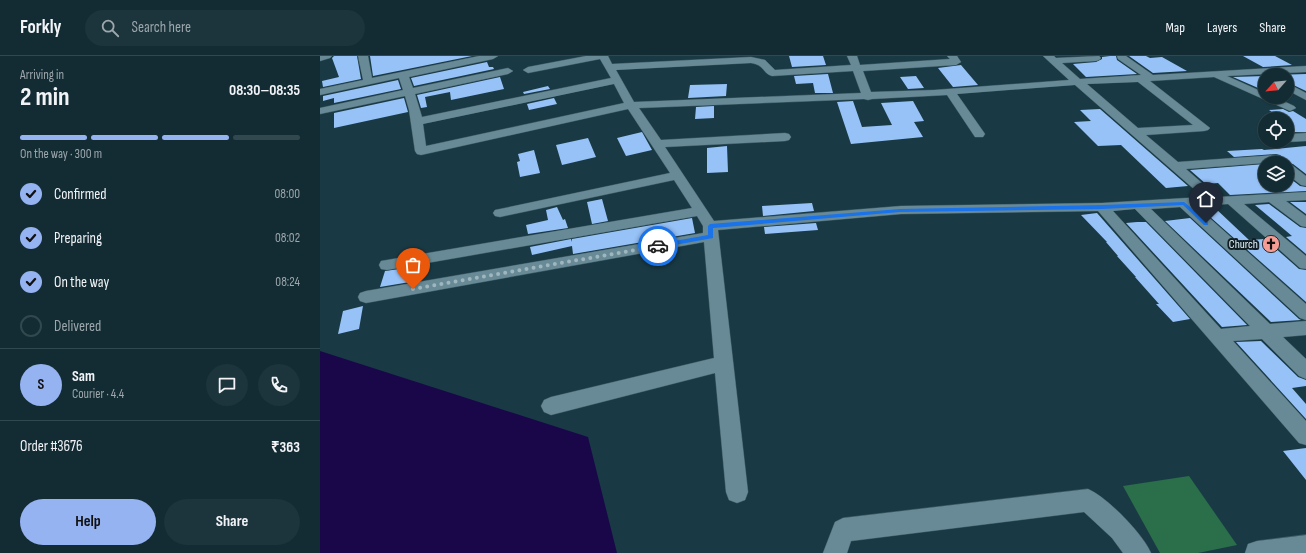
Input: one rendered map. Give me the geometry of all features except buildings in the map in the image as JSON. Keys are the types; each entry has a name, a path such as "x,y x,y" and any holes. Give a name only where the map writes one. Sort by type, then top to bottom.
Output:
{"street":[{"path":"320,58 327,56"},
{"path":"363,56 368,82"},
{"path":"320,92 403,74 426,66 454,60 493,56"},
{"path":"528,70 602,56 631,105 701,210 711,231 737,492"},
{"path":"852,56 868,97"},
{"path":"609,67 751,60 762,62 772,73 956,62 952,56"},
{"path":"1121,57 1204,128 1134,132"},
{"path":"1051,59 1096,58"},
{"path":"1051,59 1215,202"},
{"path":"1294,70 1306,69"},
{"path":"403,74 410,96 421,150 631,105 868,97 1077,82 1214,74 1258,73"},
{"path":"1214,74 1258,94"},
{"path":"320,120 410,96 506,75"},
{"path":"416,122 617,80"},
{"path":"1294,90 1306,97"},
{"path":"950,92 979,134"},
{"path":"320,111 410,96"},
{"path":"1281,104 1290,108"},
{"path":"658,144 785,137"},
{"path":"1294,138 1306,137"},
{"path":"1174,166 1258,160"},
{"path":"1294,173 1306,182"},
{"path":"500,213 678,175"},
{"path":"366,297 711,231 900,210 1102,207 1306,196"},
{"path":"1274,198 1306,223"},
{"path":"1231,200 1306,264"},
{"path":"1184,203 1306,314"},
{"path":"1139,205 1306,371"},
{"path":"1102,207 1306,436"},
{"path":"387,265 701,210"},
{"path":"1217,336 1306,328"},
{"path":"551,406 724,363"},
{"path":"835,553 843,530 1088,500 1120,530 1139,553"},
{"path":"1257,553 1306,547"}],"green space":[{"path":"1189,476 1237,545 1198,553 1160,553 1123,486"}],"shaded area":[{"path":"320,351 588,437 617,553 320,553"}],"way so far":[{"path":"413,289 658,246"}],"place":[{"name":"Church","path":"1271,244"}],"route":[{"path":"658,246 711,236 710,226 900,210 1102,207 1184,203 1206,223"}]}
